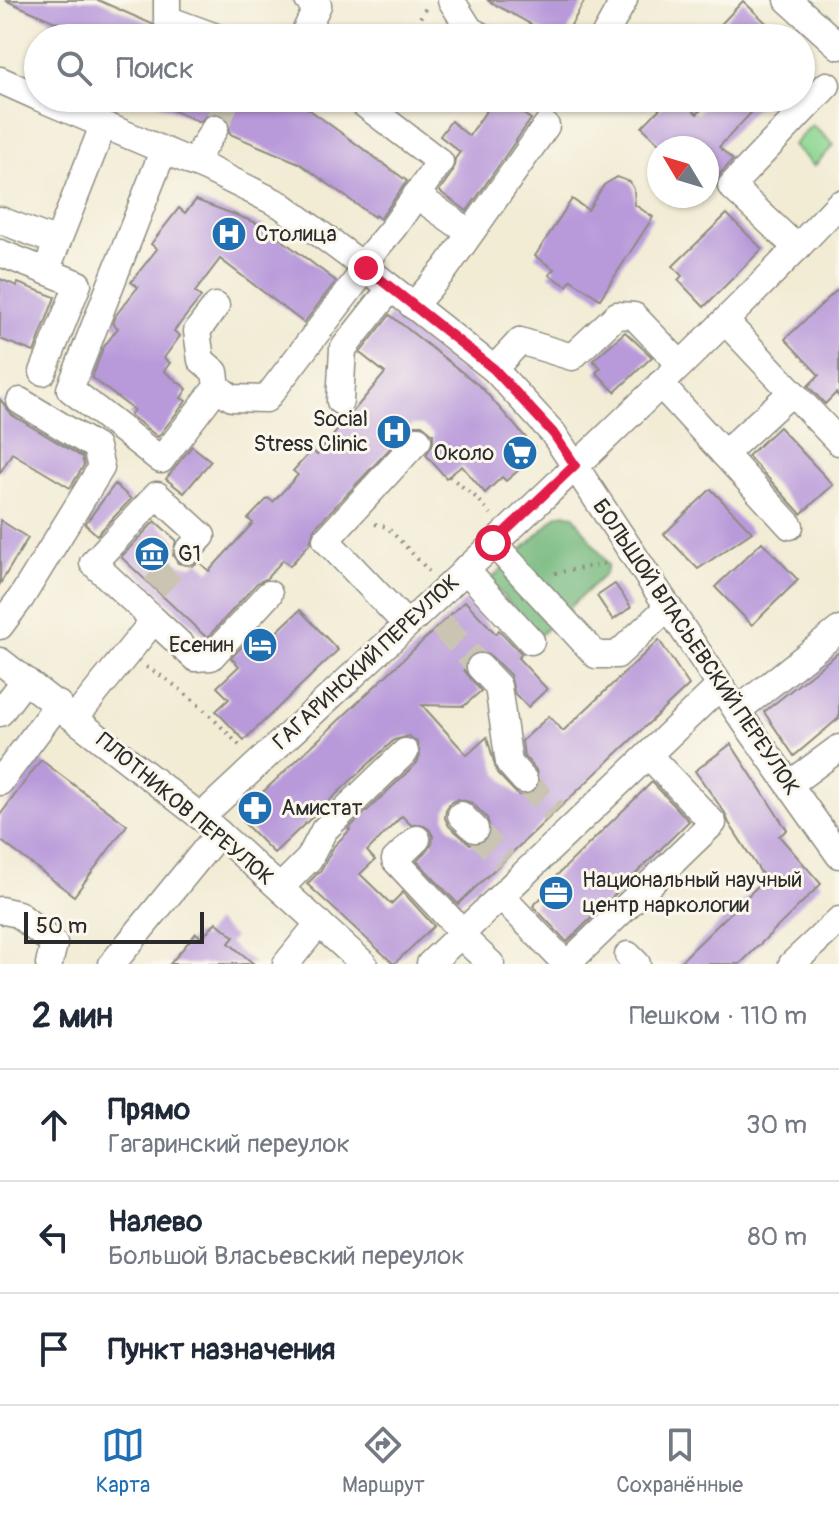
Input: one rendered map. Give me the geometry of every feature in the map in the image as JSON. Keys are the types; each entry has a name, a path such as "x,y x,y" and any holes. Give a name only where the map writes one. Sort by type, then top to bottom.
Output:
{"street":[{"path":"167,0 167,19 181,24"},
{"path":"308,0 318,5 309,24"},
{"path":"451,0 466,24"},
{"path":"611,24 624,0"},
{"path":"788,0 815,24"},
{"path":"815,24 839,46"},
{"name":"БОЛЬШОЙ ВЛАСЬЕВСКИЙ ПЕРЕУЛОК","path":"0,80 24,91"},
{"path":"815,98 827,85"},
{"name":"БОЛЬШОЙ ВЛАСЬЕВСКИЙ ПЕРЕУЛОК","path":"71,112 193,163 281,205 494,369 545,424 575,465 589,491 720,686 839,855"},
{"path":"217,387 232,398 266,399 440,162 374,112"},
{"path":"797,248 731,186 801,112"},
{"path":"46,271 103,126"},
{"path":"413,306 446,268 546,126"},
{"path":"193,163 215,128"},
{"path":"163,151 70,389 161,460 217,387 215,372 201,360 197,331 216,306"},
{"path":"416,195 470,233"},
{"name":"ГАГАРИНСКИЙ ПЕРЕУЛОК","path":"112,964 210,825 424,618 465,569 725,321 839,204"},
{"path":"0,220 57,242"},
{"path":"0,253 78,284 43,372"},
{"path":"340,401 343,349 391,288"},
{"path":"494,369 520,341 572,357 617,315 634,316 680,364"},
{"path":"725,321 839,442"},
{"path":"660,384 790,526"},
{"path":"724,454 792,392"},
{"path":"0,626 21,598 101,468 96,447 20,401"},
{"path":"418,440 326,540 424,618"},
{"path":"188,551 202,536 157,495 93,563 149,604 195,658 211,657 269,594"},
{"path":"493,543 596,655 617,655 668,607"},
{"path":"465,569 531,641"},
{"path":"0,782 67,711 125,656 149,604"},
{"path":"737,711 839,630"},
{"name":"ПЛОТНИКОВ ПЕРЕУЛОК","path":"0,661 210,825 364,964"},
{"path":"480,667 498,686 509,763 524,780"},
{"path":"0,713 25,680"},
{"path":"430,964 501,896 512,869 563,821 648,755 720,686"},
{"path":"790,784 839,748"},
{"path":"280,888 309,859 324,830 405,752"},
{"path":"501,896 567,964 713,823 648,755"},
{"path":"417,839 395,860 491,964"},
{"path":"0,910 18,914 54,944 49,964"},
{"path":"792,964 839,920"},
{"path":"286,964 319,923"}],"path":[{"path":"416,24 431,0"},
{"path":"449,476 478,499 491,514"},
{"path":"348,516 387,527 429,571"},
{"path":"525,578 611,563"},
{"path":"125,656 163,676 196,702 242,748"}],"green space":[{"path":"812,125 834,145 814,166 793,145"},
{"path":"565,513 574,516 608,565 605,574 539,636 489,581 558,515"}],"building":[{"path":"5,0 98,0 152,24 60,24"},
{"path":"487,0 585,0 572,24 531,24"},
{"path":"743,1 767,24 721,24"},
{"path":"177,112 313,112 407,181 380,219 299,163 230,134 229,121 223,114 208,114 200,122"},
{"path":"485,112 520,112 531,119 467,211 439,191 453,171 460,152 440,136 451,121 469,136"},
{"path":"656,112 752,112 719,147 719,136 651,136 642,127"},
{"path":"719,147 733,160 719,175"},
{"path":"617,177 630,182 634,189 635,205 653,217 600,299 571,280 567,286 549,275 554,269 535,256 572,199 588,210 604,185"},
{"path":"196,200 262,225 336,281 304,323 220,259 195,292 201,297 174,331 180,336 164,358 170,363 164,371 187,389 181,398 186,401 158,437 130,415 134,410 92,378 103,348 118,328 113,324 116,315 138,287 131,282 157,249 151,244 179,208 185,213"},
{"path":"727,214 762,249 704,307 678,280 682,276 673,266"},
{"path":"0,279 55,297 34,352 0,339"},
{"path":"839,288 839,397 836,393 825,404 808,386 819,375 785,339"},
{"path":"390,315 482,388 534,447 516,464 520,469 506,481 502,477 485,493 462,466 446,478 426,455 433,444 433,434 422,425 412,425 314,529 310,543 290,566 283,560 266,579 257,583 207,638 121,557 155,521 176,540 173,555 178,563 192,566 199,562 209,571 253,523 248,519 268,498 273,502 298,475 293,471 312,450 317,455 385,373 360,353"},
{"path":"625,332 652,357 615,392 596,372 601,368 593,360"},
{"path":"0,399 12,415 82,457 84,465 70,488 12,453 0,473"},
{"path":"779,427 833,485 801,514 748,456"},
{"path":"192,446 211,461 184,493 166,479"},
{"path":"115,484 131,499 97,535 85,524"},
{"path":"711,489 752,532 698,569 664,534"},
{"path":"0,520 28,538 0,584"},
{"path":"762,542 798,580 752,625 715,587"},
{"path":"615,584 631,607 613,620 597,596"},
{"path":"465,601 496,634 499,630 522,654 518,658 547,689 528,707 515,694 510,675 491,656 477,651 468,656 464,670 481,691 464,706 422,705 467,755 487,737 497,773 518,795 526,796 534,792 539,784 536,770 524,756 522,741 549,716 563,731 659,640 689,685 458,904 417,861 432,844 433,836 429,829 421,824 411,825 402,816 367,851 375,860 360,874 391,904 403,892 434,926 394,964 307,884 321,870 348,829 417,763 420,756 417,742 409,736 394,740 274,853 243,822 245,809","holes":["458,799 472,803 487,818 491,832 486,841 478,845 470,844 449,826 445,818 450,803"]},
{"path":"300,610 338,650 244,740 216,711 229,699 217,687 239,666 231,658 259,629 269,639"},
{"path":"839,652 839,718 794,756 764,712"},
{"path":"731,744 787,830 779,836 821,884 740,964 678,964 765,879 695,771"},
{"path":"41,760 127,825 74,896 0,840 0,815"},
{"path":"652,782 689,821 567,942 533,906 547,892 544,888"},
{"path":"216,922 234,937 229,943 254,964 170,964 196,933 202,938"}],"tunnel":[{"path":"215,128 222,112"},
{"path":"154,588 188,551"},
{"path":"441,624 480,667"},
{"path":"524,780 555,812"},
{"path":"475,829 504,861"}],"place":[{"name":"Столица","path":"229,234"},
{"name":"Social Stress Clinic","path":"394,432"},
{"name":"Около","path":"520,453"},
{"name":"G1","path":"152,554"},
{"name":"Есенин","path":"260,645"},
{"name":"Амистат","path":"255,808"},
{"name":"Национальный научный центр наркологии","path":"556,893"}],"route":[{"path":"366,268 494,369 553,433 575,465 493,543"}]}
